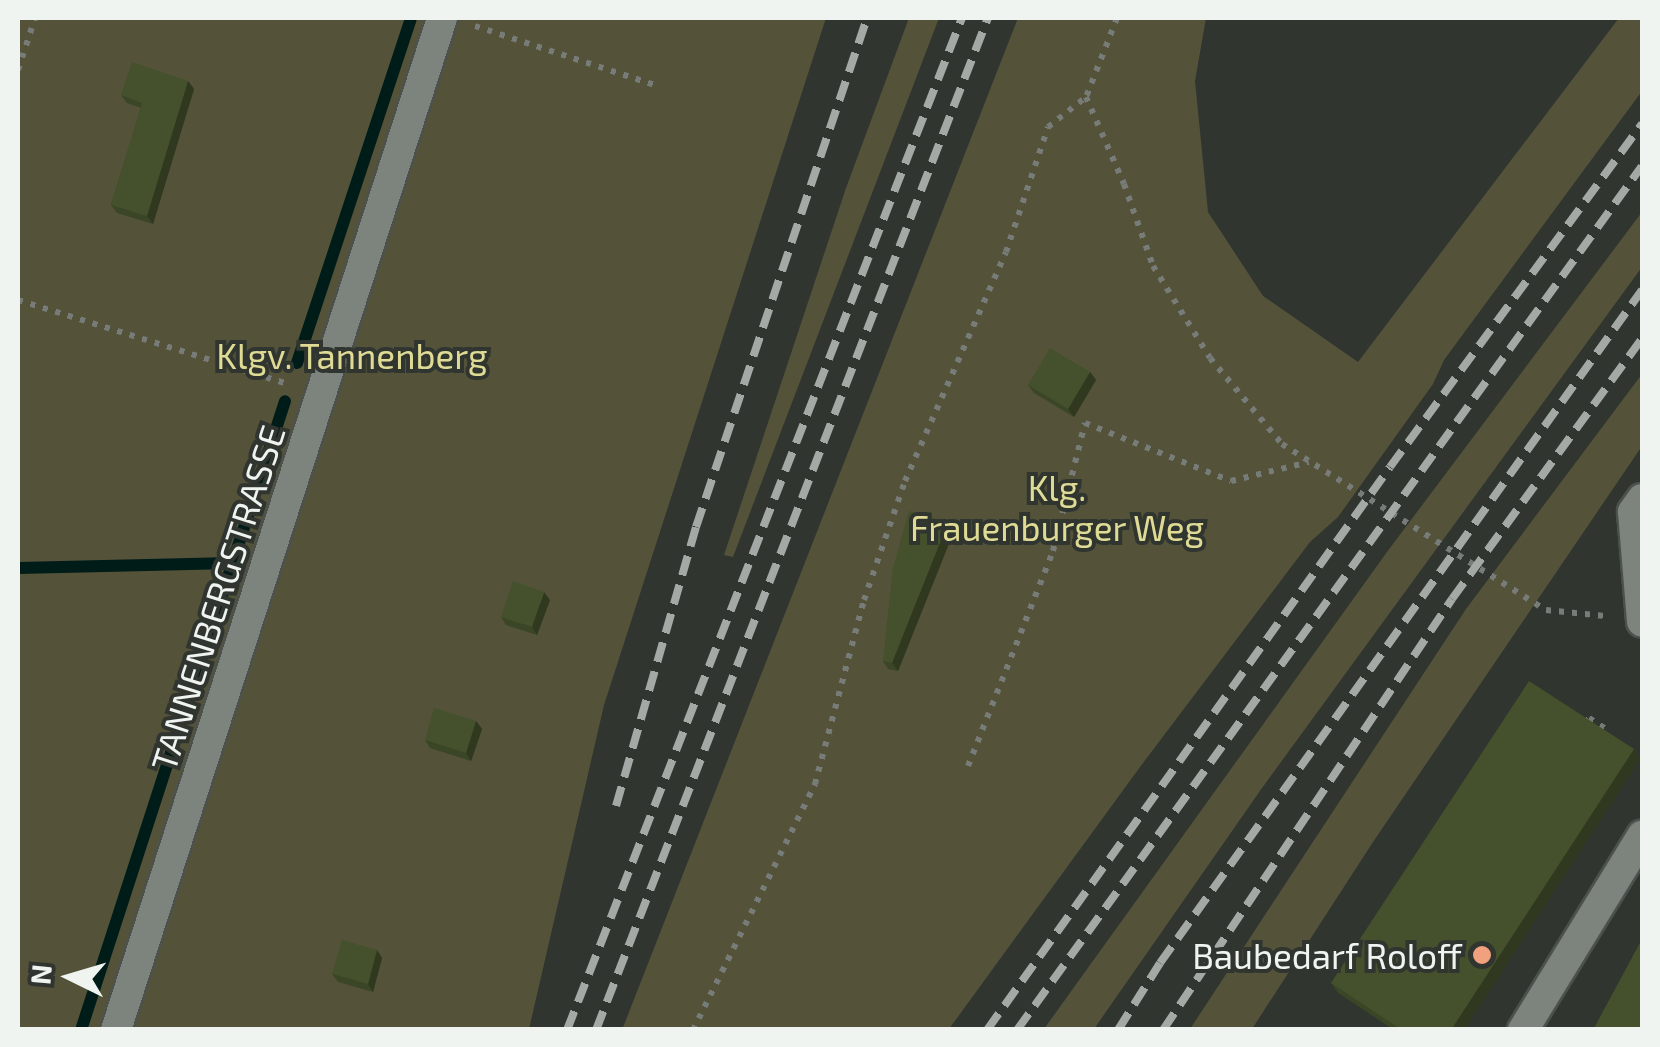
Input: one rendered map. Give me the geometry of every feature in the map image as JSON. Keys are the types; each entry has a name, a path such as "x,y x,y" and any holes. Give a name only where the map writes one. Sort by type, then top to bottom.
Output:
{"street":[{"name":"TANNENBERGSTRASSE","path":"116,1030 323,395 454,20"},
{"path":"1642,499 1633,512 1642,621"},
{"path":"1524,1030 1642,836"}],"path":[{"path":"18,70 35,18"},
{"path":"693,1030 815,784 864,600 906,481 1006,252 1048,127 1086,97 1118,18"},
{"path":"454,20 654,84"},
{"path":"1086,97 1124,184 1152,266 1210,358 1282,444 1546,610 1642,621"},
{"path":"18,300 323,395"},
{"path":"968,766 1054,551 1085,423 1231,480 1310,462"},
{"path":"1586,724 1589,718 1606,728"}],"green space":[{"name":"Klgv. Tannenberg","path":"18,18 826,18 604,705 529,1029 18,1029"},
{"path":"909,18 939,18 733,557 724,555 846,188"},
{"name":"Klg. Frauenburger Weg","path":"1018,18 1206,18 1195,81 1208,212 1263,296 1358,362 1619,18 1642,18 1642,91 1444,360 1433,384 1338,517 1310,542 949,1029 622,1030"},
{"path":"1642,212 1642,267 1262,788 1094,1029 1044,1029 1387,552"},
{"path":"1642,374 1642,446 1373,842 1252,1029 1190,1029 1466,609"}],"building":[{"path":"132,62 188,81 147,216 111,205 142,103 121,95"},
{"path":"1050,348 1090,372 1068,409 1028,385"},
{"path":"909,511 948,522 892,663 883,661 893,568"},
{"path":"513,581 544,592 532,627 501,617"},
{"path":"1529,681 1634,749 1451,1030 1402,1030 1331,983"},
{"path":"434,708 476,721 466,753 425,740"},
{"path":"1642,939 1642,1030 1593,1030"},
{"path":"342,940 377,950 368,984 332,974"}],"waterway":[{"path":"297,363 411,18"},
{"path":"81,1030 285,401"},
{"path":"18,568 233,563"}],"railway":[{"path":"616,806 696,527 867,18"},
{"path":"567,1030 962,18"},
{"path":"596,1030 988,18"},
{"path":"987,1030 1390,467 1642,124"},
{"path":"1017,1030 1642,166"},
{"path":"1118,1030 1160,963 1642,290"},
{"path":"1163,1030 1452,599 1642,338"}],"place":[{"name":"Baubedarf Roloff","path":"1482,955"}]}
